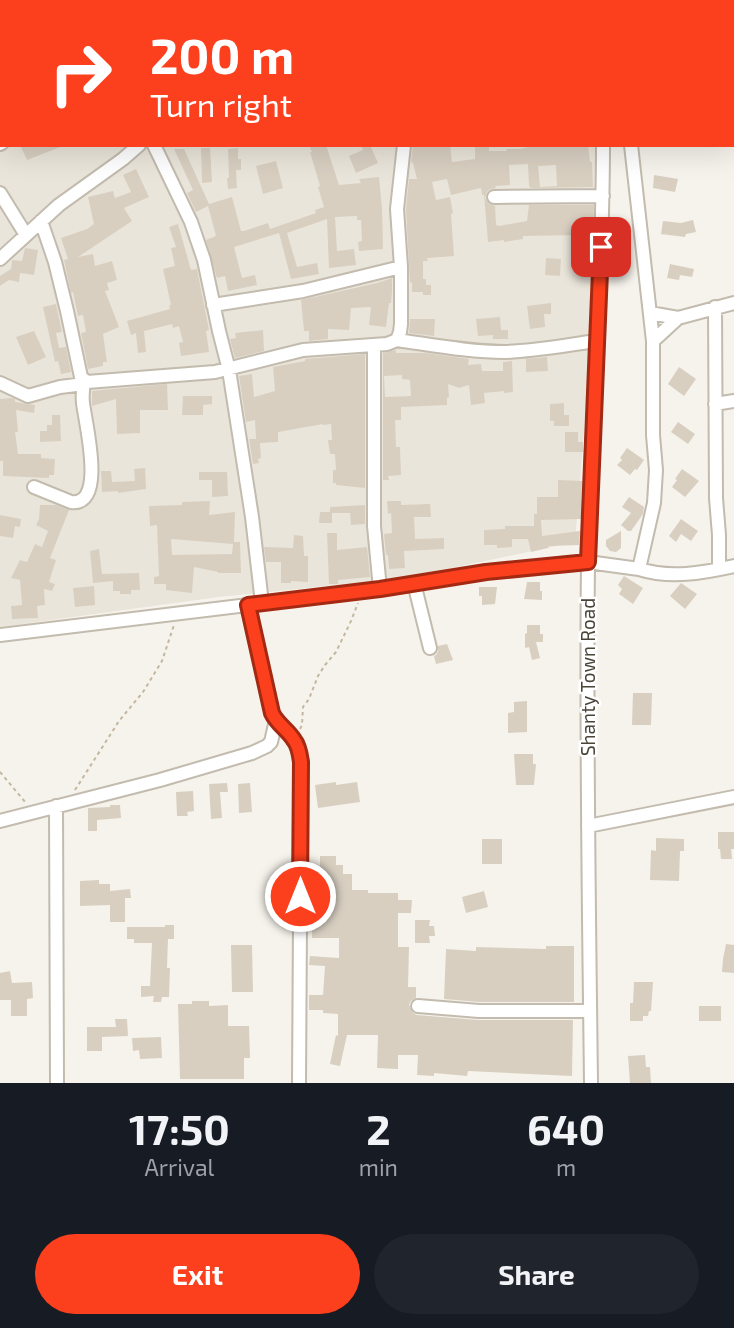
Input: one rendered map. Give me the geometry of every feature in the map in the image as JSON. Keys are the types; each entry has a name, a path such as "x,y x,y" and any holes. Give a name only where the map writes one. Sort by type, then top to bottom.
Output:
{"street":[{"path":"0,258 73,193 137,147"},
{"path":"155,147 191,222 204,260 229,370 252,517 262,603"},
{"path":"397,340 401,324 401,267 397,209 404,147"},
{"name":"Shanty Town Road","path":"591,1083 588,562 603,147"},
{"path":"631,147 653,341 656,484 639,569"},
{"path":"0,193 26,235"},
{"path":"494,197 603,196"},
{"path":"34,487 77,503 87,497 91,478 83,401 84,382 55,262 41,221"},
{"path":"213,305 303,291 401,267"},
{"path":"653,341 678,318 734,303"},
{"path":"715,307 719,569"},
{"path":"650,313 678,318"},
{"path":"0,383 28,396 84,382 229,370 303,350 374,346 397,340 504,352 597,341"},
{"path":"374,346 374,526 380,589"},
{"path":"715,404 734,401"},
{"path":"0,635 380,589 486,572 588,562 672,575 734,566"},
{"path":"414,583 429,648"},
{"path":"248,605 270,705 276,720 294,739 301,762 299,1083"},
{"path":"0,821 252,753 271,741 276,720"},
{"path":"588,827 734,797"},
{"path":"57,1083 62,804"},
{"path":"418,1006 480,1011 590,1010"}],"path":[{"path":"294,739 302,725 303,707 325,665 336,652 351,621 360,591"},
{"path":"62,804 119,720 141,695 160,664 178,614"},
{"path":"0,772 33,812"}],"shaded area":[{"path":"0,147 597,147 599,247 575,542 405,578 219,597 0,627"}],"building":[{"path":"21,147 60,147 27,160"},
{"path":"310,147 327,147 339,185 361,183 359,179 379,177 383,249 359,251 358,242 362,241 361,220 357,220 357,216 335,217 337,251 354,249 356,265 329,268 327,219 287,233 297,267 317,263 319,274 291,279 279,233 234,247 242,278 255,275 257,285 228,291 225,276 217,278 206,240 216,236 208,206 196,212 187,193 193,190 174,149 184,149 209,204 232,197 241,231 268,223 270,229 316,213 315,210 324,207"},
{"path":"362,147 371,147 378,163 356,173 349,156 363,150"},
{"path":"413,147 450,147 452,162 475,159 475,147 489,147 489,151 507,151 506,149 528,147 588,147 593,187 531,188 528,164 509,165 510,185 495,186 496,188 487,192 485,198 489,204 495,206 496,225 499,226 527,221 529,205 594,205 593,233 523,236 523,239 488,242 481,188 451,195 447,179 432,182 436,200 450,197 454,256 427,258 428,261 423,261 423,279 426,279 426,285 431,285 431,295 412,292 406,209 409,179 417,179","holes":["556,165 557,186 540,187 538,166"]},
{"path":"201,148 210,148 212,182 202,183"},
{"path":"238,148 241,170 236,170 237,188 228,189 228,149"},
{"path":"276,161 283,188 263,194 256,166"},
{"path":"136,169 149,197 124,208 132,221 78,257 93,254 95,266 112,261 117,280 107,283 109,290 105,291 119,327 103,334 107,362 103,362 103,366 88,369 81,333 86,332 83,315 78,316 73,292 71,293 64,260 68,259 61,238 94,224 88,197 113,191 115,198 131,192 123,175"},
{"path":"654,175 678,179 675,192 653,188"},
{"path":"693,220 696,232 686,234 685,237 661,234 663,221 681,223"},
{"path":"178,224 191,270 197,269 209,330 206,331 209,352 181,356 179,343 183,342 179,326 173,328 172,324 144,331 146,352 138,353 136,333 131,335 127,321 170,309 163,269 175,266 171,248 176,247 169,227"},
{"path":"25,248 38,250 34,275 20,273 19,282 9,280 0,286 0,276 11,269 12,260 22,261"},
{"path":"546,258 561,259 560,276 545,275"},
{"path":"670,264 694,269 692,277 680,275 679,280 667,278"},
{"path":"392,278 386,327 369,325 371,307 351,308 349,330 328,329 328,339 309,341 309,331 304,331 301,300"},
{"path":"551,303 551,314 544,314 545,327 530,329 527,306"},
{"path":"56,304 62,332 56,333 59,348 66,347 71,372 61,374 58,361 55,362 43,307"},
{"path":"500,317 501,330 508,330 508,339 493,339 493,335 478,336 476,319"},
{"path":"410,319 435,319 434,336 409,333"},
{"path":"263,330 264,351 235,358 230,339 236,338 235,333"},
{"path":"34,331 46,357 28,365 16,337"},
{"path":"396,350 396,353 426,353 469,359 468,365 481,364 482,371 503,371 503,362 512,361 513,392 484,393 485,403 471,405 469,385 459,388 448,384 447,405 401,407 401,420 395,420 401,475 388,476 389,480 383,480 383,353","holes":["402,375 402,379 410,380 411,396 385,397 384,376"]},
{"path":"365,354 365,488 333,483 335,454 330,454 328,440 332,440 331,424 278,432 278,442 260,443 261,458 258,459 259,463 253,464 249,439 256,439 255,420 246,422 239,376 252,374 254,397 275,391 273,367 305,359"},
{"path":"547,357 548,371 526,372 526,359"},
{"path":"679,367 696,379 684,396 668,384"},
{"path":"167,384 168,410 140,410 140,433 117,434 116,399 92,406 92,391"},
{"path":"183,396 212,396 212,404 203,405 203,415 182,415"},
{"path":"0,399 15,399 15,402 35,405 34,413 16,410 18,454 41,454 41,458 55,459 54,475 49,475 49,478 3,476 3,461 0,461"},
{"path":"564,403 564,415 569,415 569,426 554,426 554,421 550,421 550,404"},
{"path":"52,415 60,415 61,441 40,442 40,431 47,431 47,425 52,425"},
{"path":"678,422 695,434 688,444 671,432"},
{"path":"565,432 578,432 578,442 583,442 583,452 565,452"},
{"path":"627,448 644,460 630,475 617,465"},
{"path":"145,468 146,489 102,492 101,471 111,471 112,482 135,481 134,469"},
{"path":"682,469 699,481 685,497 672,487"},
{"path":"199,472 227,472 228,496 212,497 212,480 199,480"},
{"path":"558,480 582,481 581,519 541,520 542,536 580,531 579,545 549,546 531,552 528,539 512,539 512,547 484,545 484,530 505,529 505,526 534,526 537,497 558,497"},
{"path":"629,497 644,507 643,514 631,531 621,525 631,513 622,507"},
{"path":"210,501 209,515 235,512 234,542 240,542 241,573 218,573 194,567 192,593 166,590 166,584 154,584 154,577 159,576 157,525 150,526 149,506 182,505 182,502","holes":["171,539 233,544 232,554 172,555"]},
{"path":"387,501 401,501 401,505 430,504 431,517 414,517 415,539 444,538 444,549 404,551 405,568 389,569 384,534 392,533"},
{"path":"40,505 56,505 69,510 50,558 56,560 49,582 55,584 52,591 44,589 45,605 37,606 38,618 12,619 11,606 22,605 20,580 11,578 20,560 27,562 35,544 42,547 48,531 36,525"},
{"path":"365,505 365,524 351,525 350,513 332,513 332,523 319,523 320,512 330,512 330,507"},
{"path":"0,515 21,519 20,527 15,526 13,538 0,536"},
{"path":"681,519 698,531 691,541 681,534 676,542 669,536"},
{"path":"621,531 621,548 616,552 610,551 606,540"},
{"path":"327,533 337,533 337,550 367,547 370,577 338,580 338,584 329,584"},
{"path":"294,535 303,536 304,556 308,556 308,582 281,583 281,562 266,562 264,547 293,548"},
{"path":"99,549 102,574 139,573 140,590 131,590 131,594 120,594 120,591 113,591 113,581 93,583 90,551"},
{"path":"624,576 643,588 633,604 619,594 622,589 618,585"},
{"path":"527,582 540,582 542,600 524,599"},
{"path":"681,583 697,594 685,609 670,596"},
{"path":"94,586 95,605 75,607 73,588"},
{"path":"479,587 497,587 495,604 482,605"},
{"path":"527,625 540,625 543,642 536,642 540,658 532,660 529,647 525,648"},
{"path":"447,644 453,660 436,664 434,656 438,646"},
{"path":"633,693 652,693 651,725 632,725"},
{"path":"527,701 527,732 508,733 508,713 514,712 514,702"},
{"path":"514,754 533,754 533,764 536,764 534,785 516,785"},
{"path":"336,782 336,785 357,782 360,802 318,808 315,785"},
{"path":"227,783 228,792 220,792 222,818 211,819 209,784"},
{"path":"250,783 252,812 239,813 238,784"},
{"path":"193,791 194,811 187,812 188,816 177,816 176,792"},
{"path":"120,805 121,818 97,820 97,831 88,831 88,808"},
{"path":"718,832 734,832 732,859 721,859"},
{"path":"656,838 684,839 684,851 680,851 679,881 650,880 651,850 656,851"},
{"path":"482,839 502,839 502,864 482,864"},
{"path":"320,856 336,856 336,865 343,865 343,874 352,874 352,890 398,893 398,900 412,900 411,913 398,913 398,947 409,947 408,987 416,987 416,998 409,1005 413,1013 478,1020 573,1020 572,1076 468,1071 467,1076 434,1073 434,1076 417,1075 418,1055 398,1055 398,1069 377,1068 378,1035 347,1035 340,1066 330,1064 336,1035 338,1036 338,1014 309,1010 309,995 323,995 325,966 309,965 310,956 339,958 339,938 312,938 313,886 320,886"},
{"path":"99,880 99,884 110,884 110,891 130,889 131,898 125,898 125,922 110,922 110,905 80,906 80,881"},
{"path":"484,891 488,907 466,913 462,897"},
{"path":"415,920 430,920 429,926 434,926 435,936 429,936 430,943 415,943"},
{"path":"174,925 174,939 168,939 169,997 162,997 161,1002 153,1002 154,996 141,997 141,986 150,986 152,943 134,943 134,939 127,939 127,927"},
{"path":"726,944 734,945 734,973 722,972"},
{"path":"231,945 252,945 253,992 232,992"},
{"path":"546,946 574,946 574,1002 479,1002 444,999 446,949 546,949"},
{"path":"10,971 12,983 32,982 33,998 27,999 27,1016 11,1016 11,1000 0,1000 0,973"},
{"path":"634,982 653,982 651,1011 648,1016 643,1016 643,1021 630,1021"},
{"path":"192,1001 209,1001 209,1006 228,1005 228,1026 249,1026 250,1058 244,1058 244,1079 180,1079 178,1004 192,1004"},
{"path":"699,1006 721,1006 721,1021 699,1021"},
{"path":"115,1019 127,1019 128,1036 102,1037 102,1051 87,1051 87,1027 116,1027"},
{"path":"161,1037 162,1058 140,1059 139,1050 133,1051 132,1038"},
{"path":"645,1055 646,1067 650,1067 651,1083 630,1083 628,1056"}],"route":[{"path":"300,896 301,762 294,739 272,713 248,605 380,589 486,572 588,562 601,247"}]}
